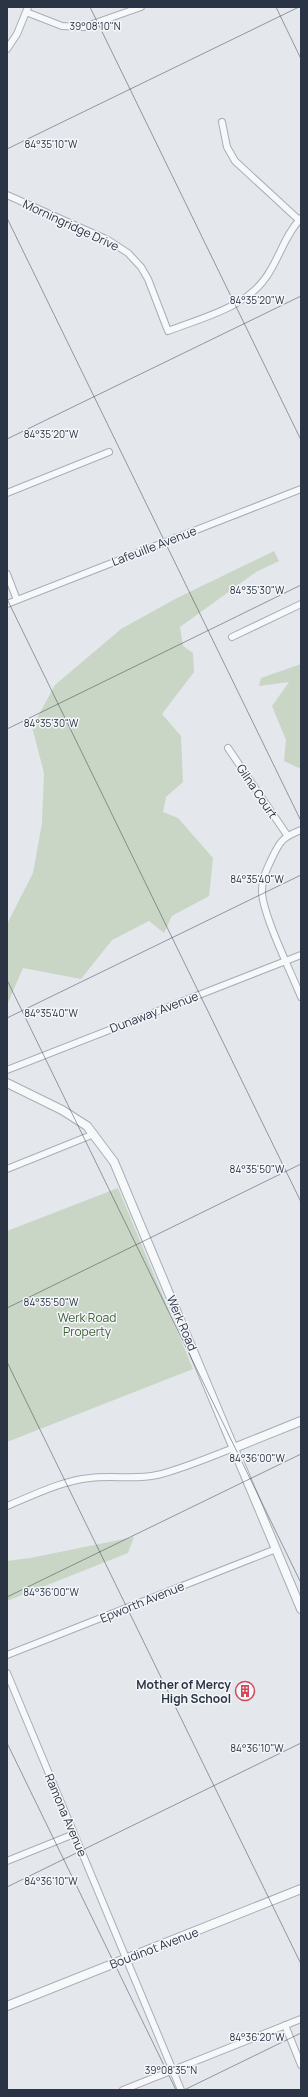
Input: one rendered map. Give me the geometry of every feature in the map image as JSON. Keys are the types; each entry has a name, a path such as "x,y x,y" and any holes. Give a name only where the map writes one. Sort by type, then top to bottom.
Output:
{"street":[{"path":"7,49 18,34 27,10 62,26 84,27 141,7"},
{"path":"222,122 227,147 234,160 300,219"},
{"name":"Morningridge Drive","path":"7,195 108,240 128,253 141,267 148,279 168,331 233,306 251,295 265,280 285,241 300,219"},
{"path":"7,493 110,452"},
{"name":"Lafeuille Avenue","path":"7,604 301,489"},
{"path":"7,574 17,600"},
{"path":"232,637 301,604"},
{"name":"Gilna Court","path":"228,748 287,835"},
{"path":"301,830 287,835 280,842 265,873 262,892 268,914 301,997"},
{"name":"Dunaway Avenue","path":"7,1070 301,955"},
{"name":"Werk Road","path":"7,1083 77,1120 94,1134 114,1162 122,1178 301,1609"},
{"path":"7,1169 94,1134"},
{"path":"7,1506 74,1481 90,1478 138,1478 171,1472 301,1421"},
{"name":"Epworth Avenue","path":"7,1656 276,1549"},
{"name":"Ramona Avenue","path":"7,1673 181,2090"},
{"path":"7,1861 74,1834"},
{"name":"Boudinot Avenue","path":"7,2006 301,1889"},
{"path":"123,2090 301,2019"},
{"path":"285,2025 301,2065"}],"green space":[{"path":"274,551 279,561 256,572 180,627 183,646 193,653 194,672 162,714 181,736 183,782 166,797 163,812 178,818 213,858 209,896 172,916 164,933 149,921 112,940 81,979 23,968 7,1005 7,924 33,873 42,823 44,773 32,727 55,685 121,629 177,598"},
{"path":"301,664 301,769 284,761 286,740 272,706 289,682 259,686 261,678"},
{"name":"Werk Road Property","path":"118,1188 193,1369 7,1442 7,1231"},
{"path":"134,1537 128,1553 7,1601 7,1561 30,1558"}],"place":[{"name":"Mother of Mercy High School","path":"245,1691"}]}
